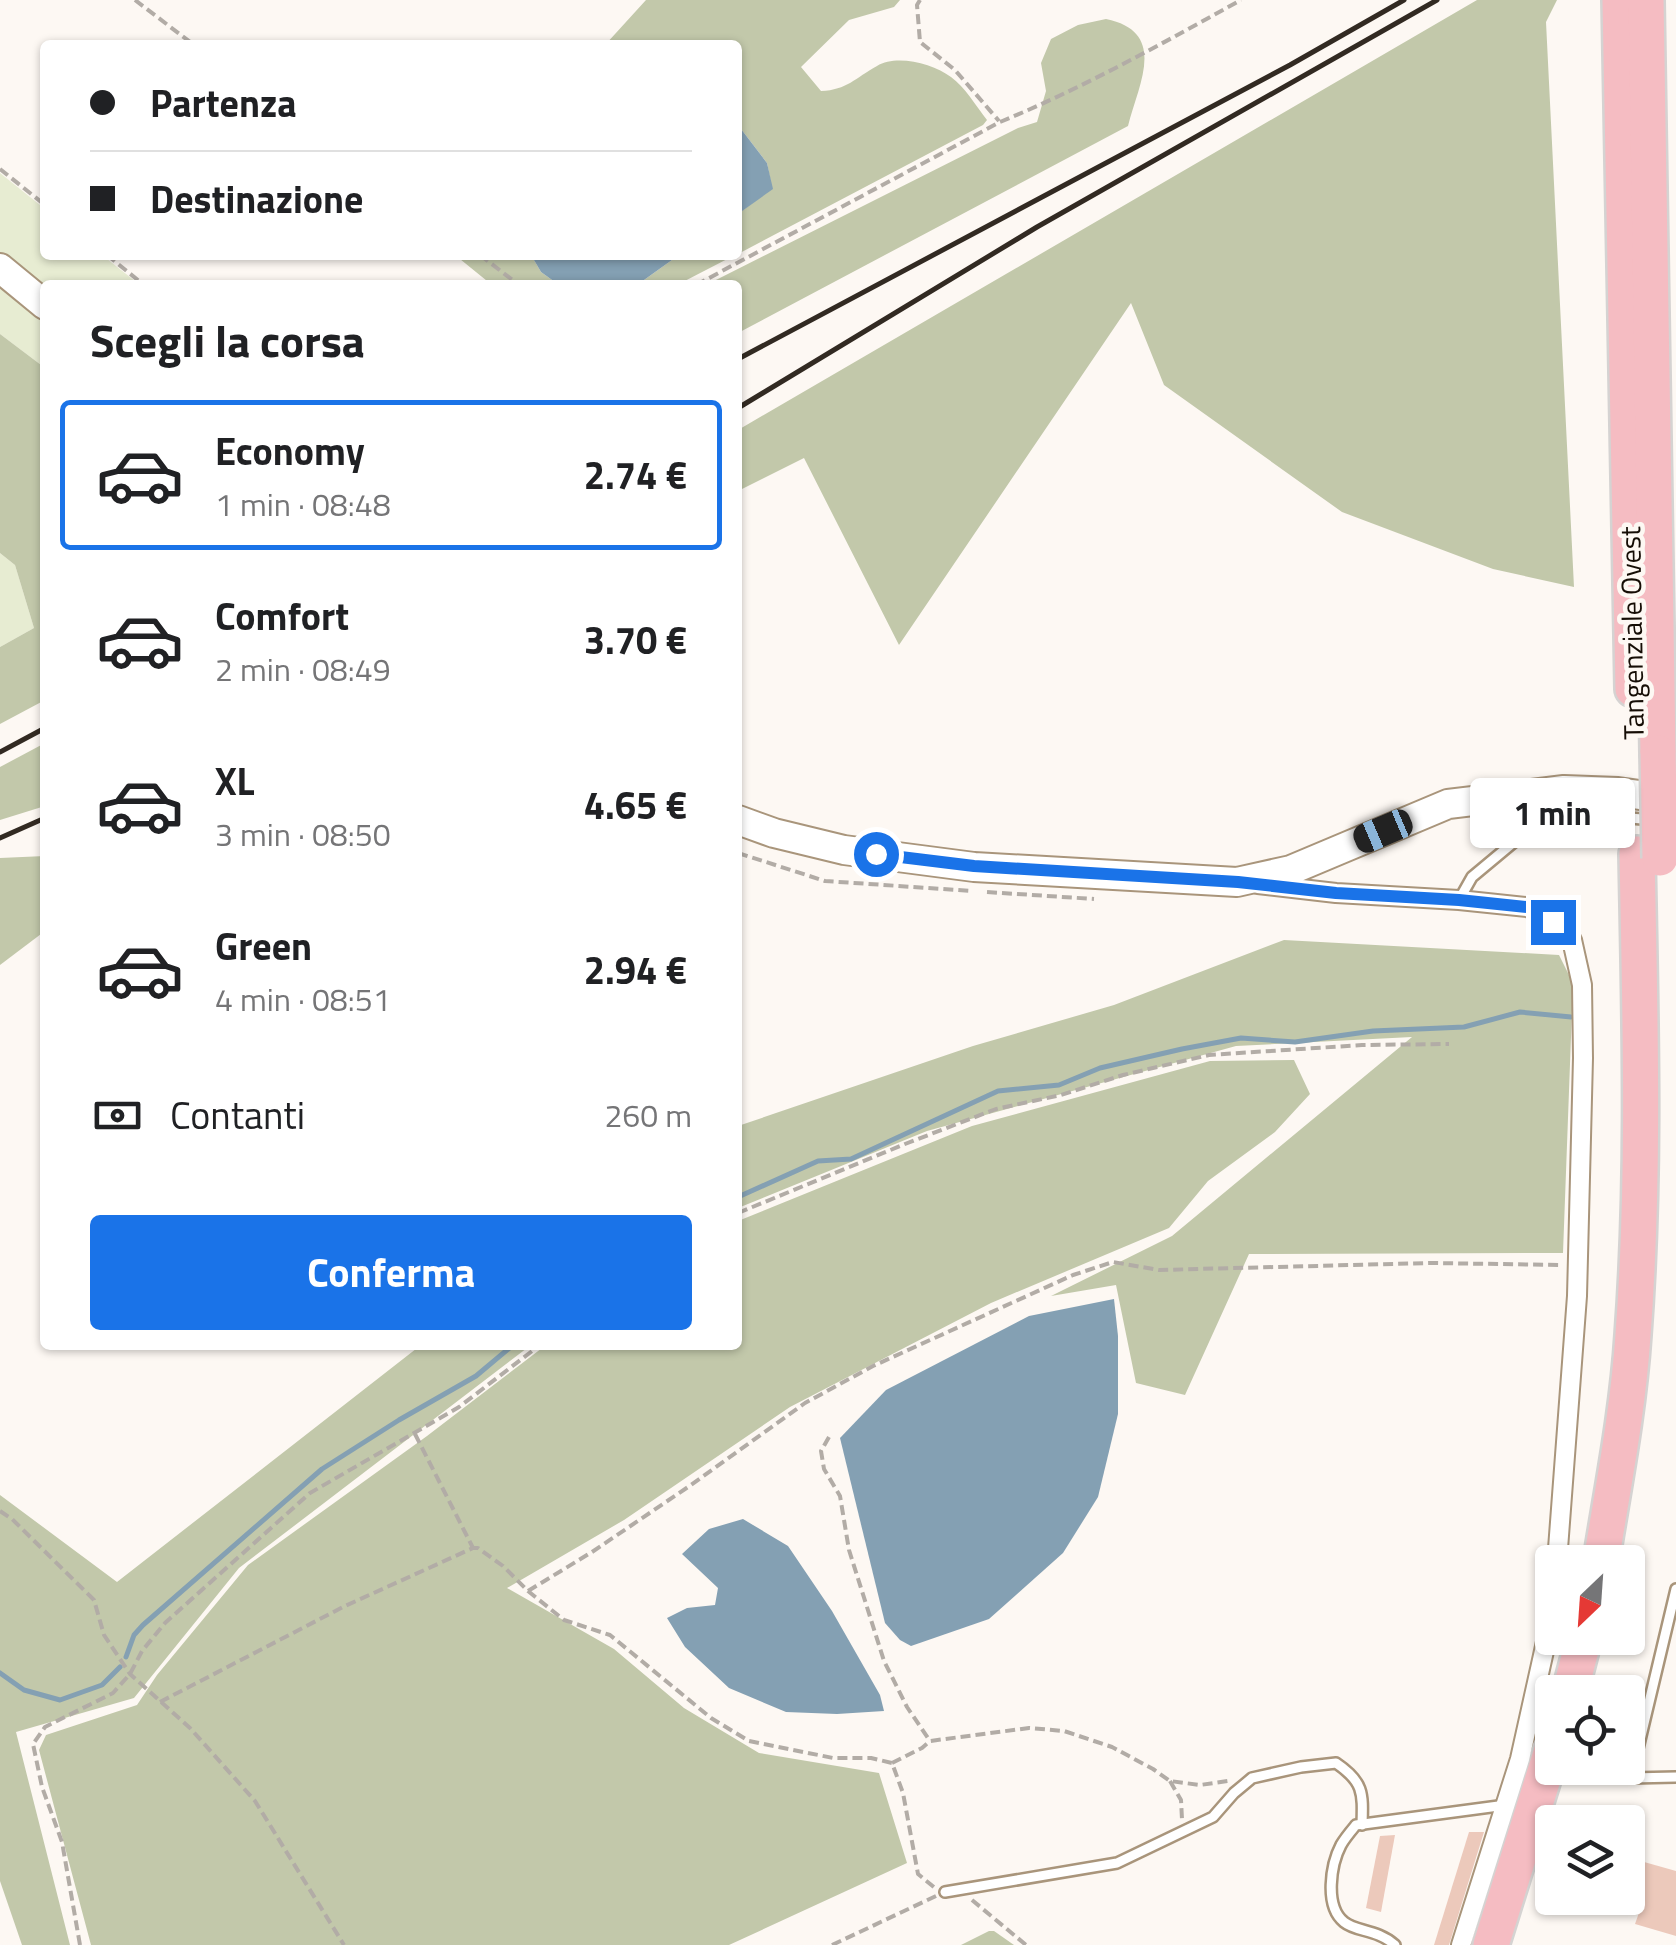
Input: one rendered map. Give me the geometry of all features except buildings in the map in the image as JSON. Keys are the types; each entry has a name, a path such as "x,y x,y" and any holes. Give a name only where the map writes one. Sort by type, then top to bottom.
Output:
{"highway":[{"name":"Tangenziale Ovest","path":"1620,0 1648,856 1662,1087 1656,1345 1627,1545"},
{"name":"Tangenziale Ovest","path":"1646,0 1646,752"},
{"name":"Tangenziale Ovest","path":"1603,1545 1624,1418 1638,1263 1640,1043 1648,856"},
{"path":"1491,1945 1541,1785"},
{"path":"1515,1945 1535,1882"}],"street":[{"path":"0,268 40,301"},
{"path":"1238,882 1291,870 1448,804 1564,790 1676,800"},
{"path":"742,821 844,850 937,862 1238,882 1536,908 1572,940 1582,985 1578,1265 1558,1545"},
{"path":"1318,858 1319,877 1336,893"},
{"path":"1461,1945 1520,1760 1543,1655"}],"lane":[{"path":"1594,815 1618,792"},
{"path":"1459,900 1472,878 1520,838 1561,817 1594,815 1676,821"},
{"path":"1676,1589 1631,1778 1676,1777"},
{"path":"945,1892 1117,1864 1213,1817 1252,1778 1301,1767 1336,1763 1354,1775 1363,1795 1362,1825"},
{"path":"1395,1945 1384,1936 1344,1922 1332,1905 1333,1871 1341,1844 1356,1826 1506,1805"}],"path":[{"path":"135,0 187,40"},
{"path":"920,0 920,42 955,70 1000,122"},
{"path":"705,280 1000,122 1242,0"},
{"path":"0,169 40,201"},
{"path":"113,260 138,280"},
{"path":"486,260 512,280"},
{"path":"742,854 824,881 1094,899"},
{"path":"742,1211 996,1108 1061,1095 1124,1074 1209,1055 1449,1044"},
{"path":"528,1591 691,1485 805,1402 890,1358 1074,1275 1114,1262 1158,1270 1430,1263 1578,1265"},
{"path":"80,1945 62,1842 42,1786 33,1744 45,1727 113,1693 166,1624 310,1494 459,1407 533,1350"},
{"path":"415,1434 473,1548"},
{"path":"829,1437 821,1451 824,1469 840,1496 849,1550 884,1661 906,1707 930,1741"},
{"path":"0,1511 94,1600 104,1635 130,1674 190,1728 255,1802 344,1945"},
{"path":"160,1702 345,1606 478,1548 564,1620 610,1635 711,1718 749,1741 832,1758 871,1758 892,1763 930,1741 1028,1728 1064,1730 1112,1747 1170,1782 1181,1800 1182,1833"},
{"path":"892,1763 903,1794 918,1874 933,1888 967,1896 1026,1945"},
{"path":"1170,1782 1200,1784 1252,1778"},
{"path":"832,1945 945,1892"}],"green space":[{"path":"646,0 900,0 894,7 849,20 801,67 821,91 844,86 885,62 925,65 956,81 987,120 742,252 742,211 772,188 767,163 742,130 742,40 610,40"},
{"path":"1477,0 1557,0 1546,22 1574,587 1493,569 1342,512 1164,385 1131,303 899,645 804,458 742,489 742,428"},
{"path":"1106,19 1137,35 1144,62 1128,126 742,331 742,280 716,280 1018,128 1037,122 1046,91 1041,63 1051,39 1078,25"},
{"path":"0,173 40,205 40,260 108,260 134,280 40,280 40,290 0,257"},
{"path":"461,260 534,260 552,280 486,280"},
{"path":"672,260 725,260 687,280 644,280"},
{"path":"0,280 40,312 40,364 0,334"},
{"path":"0,334 40,364 40,703 0,724 0,647 34,628 15,565 0,553"},
{"path":"0,553 15,565 34,628 0,647"},
{"path":"40,746 40,808 0,820 0,767"},
{"path":"40,856 40,935 0,965 0,858"},
{"path":"1284,940 1559,955 1573,983 1563,1253 1249,1254 1185,1395 1136,1383 1116,1285 1051,1296 1172,1236 1412,1037 1236,1046 927,1131 742,1206 742,1125 973,1046 1114,1005"},
{"path":"1294,1060 1310,1094 1275,1132 1208,1181 1169,1228 991,1303 790,1407 624,1520 507,1588 614,1649 684,1708 759,1753 879,1773 907,1863 729,1945 91,1945 39,1750 46,1735 137,1705 248,1565 539,1350 742,1350 742,1219 972,1126 1210,1061"},
{"path":"415,1350 524,1350 239,1568 134,1698 16,1732 70,1945 22,1945 0,1881 0,1495 117,1582"},
{"path":"989,1931 1014,1945 961,1945"}],"water":[{"path":"742,130 767,163 773,189 742,211"},
{"path":"534,260 672,260 644,280 552,280"},
{"path":"1114,1299 1118,1414 1098,1497 1063,1553 989,1619 911,1646 900,1640 885,1623 840,1438 886,1390 1029,1316"},
{"path":"743,1519 788,1546 832,1611 880,1695 884,1711 786,1712 729,1688 685,1647 667,1618 687,1608 715,1605 718,1588 682,1554 709,1529"}],"waterway":[{"path":"742,1195 818,1161 851,1159 998,1091 1059,1085 1100,1068 1182,1049 1241,1038 1295,1042 1373,1031 1464,1027 1520,1012 1571,1017"},
{"path":"126,1657 134,1635 143,1625 322,1469 476,1376 507,1350"},
{"path":"0,1673 24,1690 60,1700 102,1685 120,1667"}],"railway":[{"path":"742,357 1290,65 1404,0"},
{"path":"742,406 1037,227 1437,0"},
{"path":"0,752 40,731"},
{"path":"0,838 40,820"}],"route":[{"path":"876,854 974,866 1459,900 1536,908 1553,922"}]}
